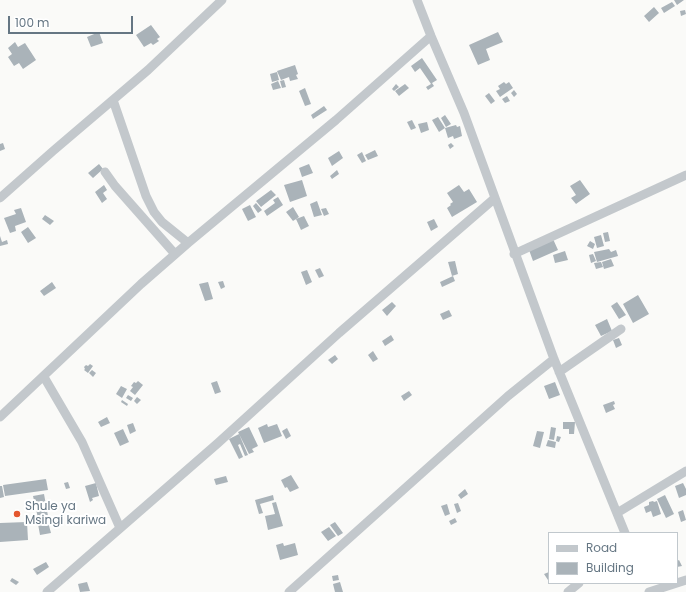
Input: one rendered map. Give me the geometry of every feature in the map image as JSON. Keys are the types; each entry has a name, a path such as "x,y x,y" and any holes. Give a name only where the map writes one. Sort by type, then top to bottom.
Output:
{"street":[{"path":"0,198 148,70 222,0"},
{"path":"417,0 430,36 464,113 514,254 559,372 626,532"},
{"path":"0,417 188,242 336,120 430,36"},
{"path":"113,100 146,196 154,212 162,222 188,242"},
{"path":"105,172 115,186 175,254"},
{"path":"514,254 686,174"},
{"path":"47,592 218,443 339,333 495,198"},
{"path":"559,372 621,329"},
{"path":"289,592 508,396 554,359"},
{"path":"44,377 82,442 120,528"},
{"path":"617,513 686,471"},
{"path":"568,592 578,584"},
{"path":"648,592 673,584"}],"building":[{"path":"674,0 684,0 677,5"},
{"path":"672,2 675,6 664,13 661,8"},
{"path":"654,7 659,13 649,22 644,16"},
{"path":"685,10 686,14 681,16 680,11"},
{"path":"151,25 160,37 157,39 159,41 153,45 151,43 144,47 136,35"},
{"path":"99,32 103,43 91,47 87,37"},
{"path":"498,32 503,42 486,49 490,60 478,65 469,45"},
{"path":"15,42 18,47 25,43 36,60 23,69 19,63 14,66 8,57 12,54 8,48"},
{"path":"422,58 437,80 432,83 434,86 428,90 426,87 431,84 420,68 415,72 411,66"},
{"path":"295,65 298,79 290,81 289,77 281,80 277,71"},
{"path":"277,72 279,80 272,82 270,74"},
{"path":"284,80 286,87 282,88 280,81"},
{"path":"278,81 281,88 273,90 271,84"},
{"path":"504,82 506,84 509,82 513,88 500,97 496,91 500,89 498,86"},
{"path":"396,84 399,87 394,91 392,89"},
{"path":"405,84 409,88 399,96 395,91"},
{"path":"305,88 311,104 305,106 299,91"},
{"path":"514,90 517,94 514,97 511,93"},
{"path":"489,93 495,101 491,104 485,96"},
{"path":"507,96 510,101 505,103 502,99"},
{"path":"324,106 327,110 313,119 311,115"},
{"path":"445,115 451,124 446,127 441,118"},
{"path":"438,117 445,128 439,132 432,120"},
{"path":"412,120 416,128 411,130 407,122"},
{"path":"427,122 429,130 421,133 418,124"},
{"path":"456,125 457,127 460,126 462,136 454,139 453,136 448,138 445,128"},
{"path":"3,143 5,149 0,151 0,144"},
{"path":"451,143 454,146 450,149 448,145"},
{"path":"375,150 378,156 368,160 365,155"},
{"path":"339,151 343,158 332,166 328,158"},
{"path":"362,152 366,161 362,163 357,155"},
{"path":"99,164 103,169 93,178 88,173"},
{"path":"309,164 313,173 302,177 299,168"},
{"path":"337,170 339,174 332,179 330,176"},
{"path":"302,180 307,196 290,202 284,185"},
{"path":"580,180 590,194 576,204 571,198 576,195 570,186"},
{"path":"104,185 107,190 103,193 107,199 102,203 95,192"},
{"path":"459,185 464,192 469,189 477,202 452,217 447,208 453,202 447,193"},
{"path":"271,190 276,195 261,207 256,201"},
{"path":"278,197 283,205 267,216 264,211 275,203 273,200"},
{"path":"317,201 322,215 314,217 310,204"},
{"path":"256,203 262,210 258,213 253,206"},
{"path":"250,205 256,217 248,221 242,209"},
{"path":"293,207 299,217 293,221 286,212"},
{"path":"21,208 26,222 15,226 16,231 10,233 4,218 16,214 14,210"},
{"path":"326,208 329,214 324,216 321,209"},
{"path":"45,215 54,221 50,225 42,219"},
{"path":"304,216 309,226 301,230 296,219"},
{"path":"434,219 438,227 431,231 427,222"},
{"path":"28,227 36,238 28,243 21,232"},
{"path":"608,232 610,241 605,242 603,233"},
{"path":"601,235 604,246 597,248 594,237"},
{"path":"0,236 2,242 7,240 8,244 0,246"},
{"path":"553,239 558,250 533,261 529,250"},
{"path":"590,241 595,244 593,249 587,246"},
{"path":"609,249 611,252 616,250 618,256 597,262 594,252"},
{"path":"565,251 568,260 555,263 553,255"},
{"path":"593,254 596,261 591,263 589,255"},
{"path":"611,259 614,266 604,269 602,262"},
{"path":"455,261 458,274 452,276 448,262"},
{"path":"601,262 603,267 596,269 594,263"},
{"path":"320,268 324,276 319,278 315,270"},
{"path":"307,270 312,282 306,285 301,272"},
{"path":"453,276 455,281 442,287 440,282"},
{"path":"223,281 225,287 221,289 218,282"},
{"path":"52,282 56,288 44,296 40,291"},
{"path":"208,282 213,299 205,301 199,284"},
{"path":"638,295 649,314 633,323 623,304"},
{"path":"392,302 396,306 387,316 382,310"},
{"path":"617,302 626,315 619,319 611,306"},
{"path":"449,310 452,316 443,320 440,314"},
{"path":"607,319 612,331 601,336 595,325"},
{"path":"391,335 394,340 385,346 382,341"},
{"path":"619,338 622,345 616,348 613,340"},
{"path":"373,351 378,359 373,362 368,355"},
{"path":"335,355 338,359 332,364 328,360"},
{"path":"90,364 93,366 88,373 84,370 84,367"},
{"path":"92,370 96,373 93,377 89,373"},
{"path":"138,381 143,385 135,395 130,391 133,387 131,386 134,382 136,383"},
{"path":"217,381 221,392 215,394 211,383"},
{"path":"555,382 560,395 549,399 544,386"},
{"path":"121,386 127,389 122,398 116,394"},
{"path":"409,391 412,395 404,401 401,396"},
{"path":"128,395 133,398 131,401 126,398"},
{"path":"137,397 141,400 137,404 134,401"},
{"path":"122,400 128,404 127,406 121,402"},
{"path":"614,401 615,404 613,405 615,409 606,413 603,405"},
{"path":"107,417 110,423 101,427 98,422"},
{"path":"563,422 575,422 574,434 569,434 569,429 563,429"},
{"path":"133,423 136,431 130,434 127,425"},
{"path":"267,424 268,427 277,424 282,436 264,443 258,428"},
{"path":"249,427 258,446 252,449 254,452 249,454 238,432"},
{"path":"551,427 556,428 554,440 549,439"},
{"path":"287,428 291,436 286,439 282,431"},
{"path":"123,429 129,442 120,446 114,433"},
{"path":"537,431 544,432 540,448 533,446"},
{"path":"239,434 248,455 245,456 240,444 238,445 243,457 239,459 229,439"},
{"path":"557,436 561,437 559,442 556,441"},
{"path":"548,440 556,442 555,448 546,446"},
{"path":"291,475 299,488 290,492 287,487 285,488 281,480"},
{"path":"226,476 228,482 216,485 214,479"},
{"path":"46,479 48,490 5,496 3,485"},
{"path":"68,482 70,488 66,489 64,483"},
{"path":"96,483 99,496 92,498 93,500 90,502 85,486"},
{"path":"683,483 686,489 686,495 679,498 675,486"},
{"path":"0,486 2,486 4,497 0,498"},
{"path":"465,489 468,494 461,499 458,495"},
{"path":"44,494 48,516 38,518 33,496"},
{"path":"273,495 274,500 260,504 263,513 259,514 255,500"},
{"path":"665,495 674,514 666,518 657,499"},
{"path":"657,501 661,514 653,517 651,511 646,513 644,507 649,505 649,502"},
{"path":"276,502 283,526 268,530 265,516 275,514 272,503"},
{"path":"458,503 461,511 457,513 454,504"},
{"path":"447,504 450,514 445,516 441,506"},
{"path":"683,510 686,520 681,522 678,512"},
{"path":"455,518 457,522 451,525 449,521"},
{"path":"27,522 28,540 0,542 0,523"},
{"path":"48,522 51,533 40,535 38,524"},
{"path":"335,522 343,533 338,536 330,525"},
{"path":"329,527 336,536 328,541 321,532"},
{"path":"283,543 284,546 295,543 298,555 280,560 276,545"},
{"path":"679,560 682,566 678,567"},
{"path":"46,562 49,567 37,575 33,569"},
{"path":"548,572 548,580 544,574"},
{"path":"338,575 339,580 333,581 332,576"},
{"path":"12,578 19,582 16,585 10,581"},
{"path":"87,582 90,591 80,592 78,584"},
{"path":"340,582 343,592 335,592 333,584"}],"place":[{"name":"Shule ya Msingi kariwa","path":"17,514"}]}
